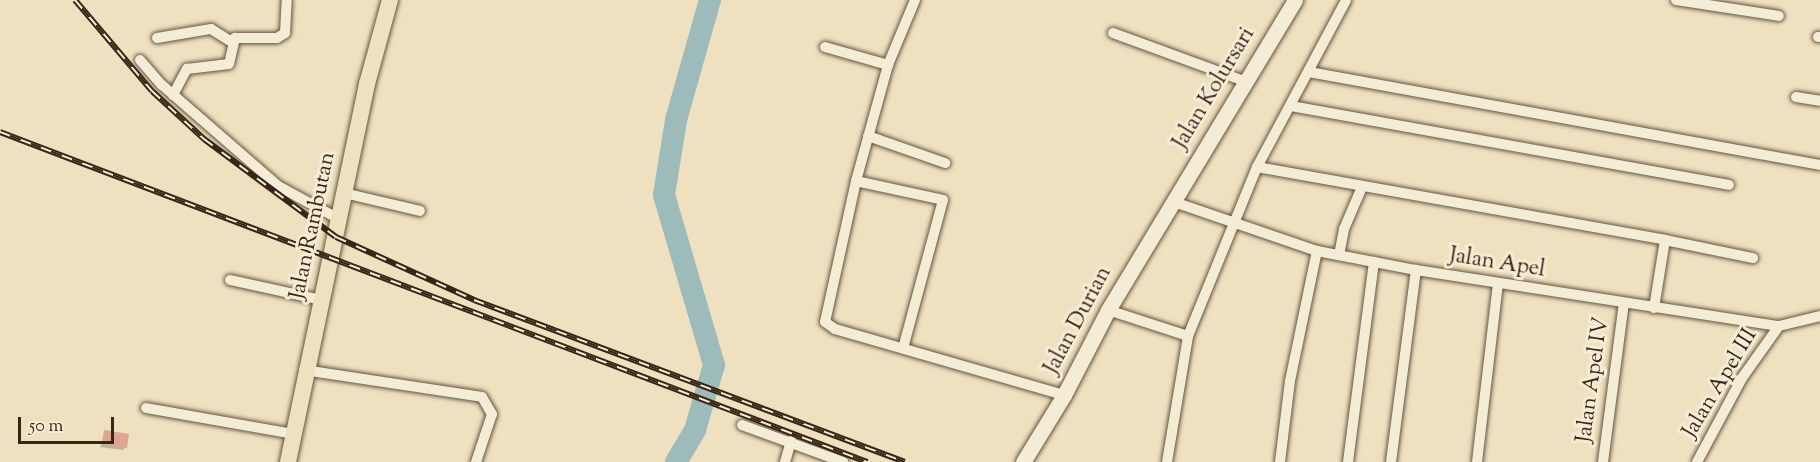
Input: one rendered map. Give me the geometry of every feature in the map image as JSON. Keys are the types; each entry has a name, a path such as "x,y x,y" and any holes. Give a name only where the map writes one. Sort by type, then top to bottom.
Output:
{"main road":[{"name":"Jalan Rambutan","path":"288,462 304,370 322,300 367,84 390,0"}],"street":[{"path":"173,95 187,69 229,64 232,42 241,36 277,38 285,33 287,0"},
{"path":"915,0 888,65 868,136 825,322 835,329 1064,395"},
{"name":"Jalan Kolursari","path":"1174,201 1295,0"},
{"path":"1167,462 1188,336 1229,222 1346,0"},
{"path":"1676,0 1779,16"},
{"path":"157,38 211,29 232,42"},
{"path":"1113,33 1247,82"},
{"path":"825,47 888,65"},
{"path":"140,60 173,95 278,186 339,219"},
{"path":"1309,72 1820,165"},
{"path":"1796,98 1820,101"},
{"path":"1291,106 1729,185"},
{"path":"868,136 945,163"},
{"path":"1257,167 1665,240 1753,258"},
{"path":"856,181 943,200 903,348"},
{"path":"1339,255 1344,229 1362,187"},
{"path":"344,194 420,211"},
{"name":"Jalan Apel","path":"1174,201 1317,251 1416,270 1653,309 1779,326 1820,316"},
{"name":"Jalan Durian","path":"1023,462 1064,395 1174,201"},
{"path":"1653,309 1665,240"},
{"path":"1280,462 1290,381 1317,251"},
{"path":"1348,462 1374,262"},
{"path":"1391,462 1416,270"},
{"path":"230,280 322,300"},
{"path":"1477,462 1498,284"},
{"name":"Jalan Apel IV","path":"1603,462 1624,303"},
{"path":"1112,311 1188,336"},
{"name":"Jalan Apel III","path":"1697,462 1742,378 1779,326"},
{"path":"304,370 482,397 492,414 476,462"},
{"path":"146,408 294,434"},
{"path":"742,425 791,441 843,462"},
{"path":"785,462 791,441"}],"building":[{"path":"104,430 129,434 127,448 102,444"}],"waterway":[{"path":"676,462 695,430 714,365 664,195 676,120 710,0"}],"railway":[{"path":"75,0 152,91 204,139 336,237 474,300 904,462"},
{"path":"0,132 867,462"}]}
